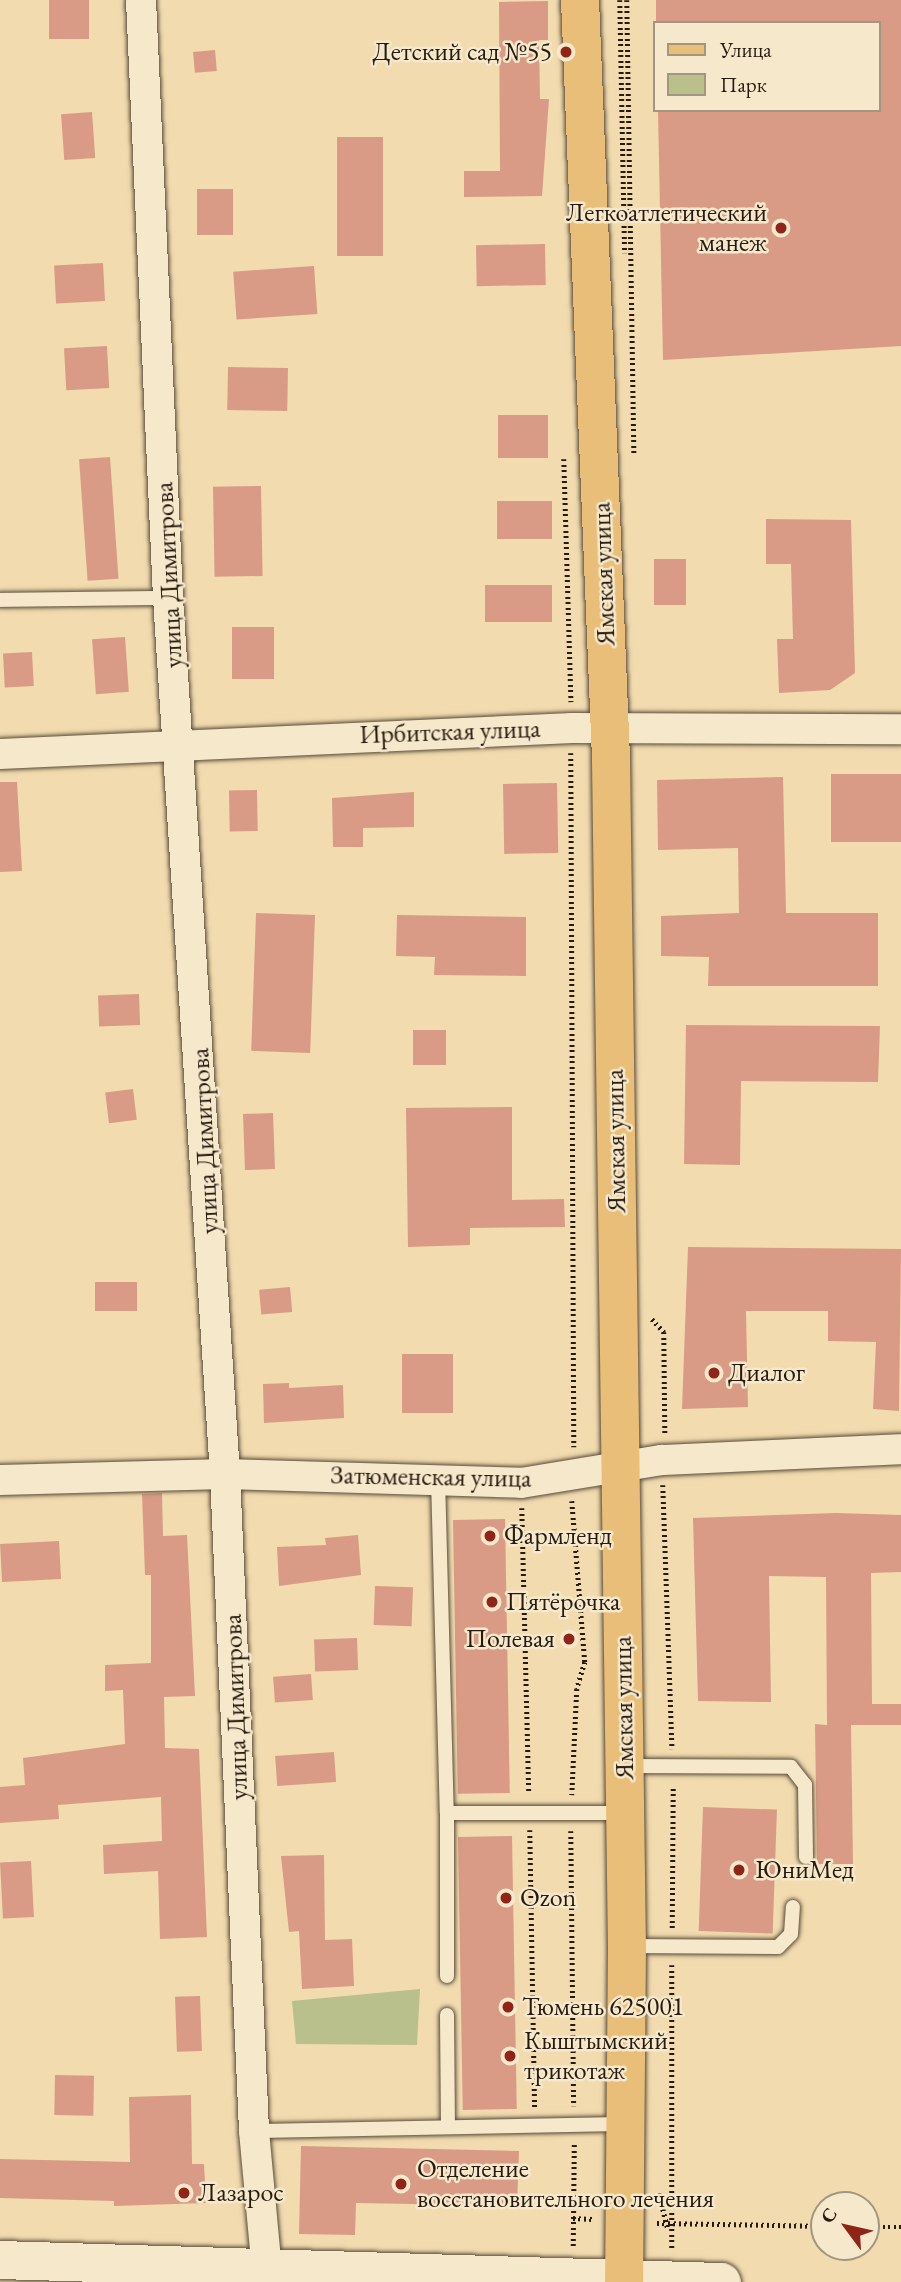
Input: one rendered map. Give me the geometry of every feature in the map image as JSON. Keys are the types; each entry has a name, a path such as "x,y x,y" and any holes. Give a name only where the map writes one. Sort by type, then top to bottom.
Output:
{"main road":[{"name":"Ямская улица","path":"580,0 610,727 627,1946 624,2280"}],"street":[{"name":"улица Димитрова","path":"141,0 168,598 181,743 225,1474 254,2131 267,2274"},
{"name":"Ирбитская улица","path":"0,754 181,743 572,728 901,729"},
{"name":"Затюменская улица","path":"0,1480 225,1474 438,1478 521,1483 570,1475 621,1471 662,1460 901,1450"},
{"path":"0,2260 267,2274 574,2277 722,2282"}],"lane":[{"path":"0,600 168,598"},
{"path":"438,1478 447,1813 447,1976"},
{"path":"625,1766 792,1767 805,1785 806,1857"},
{"path":"447,1813 625,1813"},
{"path":"627,1946 778,1947 791,1934 793,1908"},
{"path":"447,2015 448,2126"},
{"path":"254,2131 627,2124"}],"path":[{"path":"563,442 572,728 578,1424 570,1475 585,1662 577,1689 572,1813 574,2277"},
{"path":"626,2220 810,2226"},
{"path":"880,2227 901,2227"}],"green space":[{"path":"420,1989 417,2045 296,2044 292,2001"}],"building":[{"path":"49,0 89,0 89,39 49,39"},
{"name":"Легкоатлетический манеж","path":"656,0 901,0 901,346 663,360 658,112 880,112 880,21 656,21"},
{"path":"548,1 548,40 539,40 540,99 549,99 542,196 464,197 464,171 500,171 499,2"},
{"path":"215,50 217,71 195,73 193,52"},
{"path":"92,112 95,158 64,160 61,114"},
{"path":"337,137 383,137 383,256 337,256"},
{"path":"197,189 233,189 233,235 197,235"},
{"path":"545,244 546,285 477,286 476,245"},
{"path":"103,263 105,301 56,304 54,266"},
{"path":"314,266 317,314 237,320 233,272"},
{"path":"107,346 109,388 66,390 64,348"},
{"path":"228,367 288,368 287,411 227,410"},
{"path":"498,415 548,415 548,458 498,458"},
{"path":"110,457 119,579 88,581 79,459"},
{"path":"261,486 263,576 215,577 213,487"},
{"path":"497,501 552,501 552,539 497,539"},
{"path":"766,519 851,520 855,673 830,690 779,693 777,639 793,639 791,564 766,564"},
{"path":"654,559 686,559 686,605 654,605"},
{"path":"485,585 552,585 552,622 485,622"},
{"path":"232,627 274,627 274,679 232,679"},
{"path":"125,637 129,692 96,694 92,639"},
{"path":"32,652 34,686 5,687 3,654"},
{"path":"831,774 901,774 901,842 831,842"},
{"path":"783,777 786,913 878,913 878,986 708,986 709,957 661,956 661,916 739,913 738,848 658,850 657,780"},
{"path":"0,782 17,782 22,871 0,872"},
{"path":"557,783 558,853 504,854 503,784"},
{"path":"229,790 257,790 258,831 230,831"},
{"path":"414,792 414,827 363,828 363,847 333,847 332,798"},
{"path":"256,913 315,915 310,1053 251,1051"},
{"path":"397,915 526,917 526,976 434,975 435,957 396,956"},
{"path":"139,994 140,1025 99,1026 98,995"},
{"path":"686,1025 880,1026 878,1082 741,1081 740,1165 684,1164"},
{"path":"413,1030 446,1030 446,1065 413,1065"},
{"path":"133,1089 137,1120 109,1123 105,1092"},
{"path":"512,1107 512,1200 564,1199 565,1227 470,1228 470,1245 408,1247 406,1108"},
{"path":"273,1113 275,1169 245,1170 243,1114"},
{"path":"688,1247 901,1249 899,1411 873,1409 876,1342 828,1341 828,1311 746,1311 748,1407 682,1409"},
{"path":"95,1282 137,1282 137,1311 95,1311"},
{"path":"290,1287 292,1312 261,1315 259,1290"},
{"path":"402,1354 453,1354 453,1413 402,1413"},
{"path":"289,1383 289,1388 343,1385 344,1418 264,1423 263,1384"},
{"path":"162,1493 163,1536 187,1535 195,1696 164,1697 165,1748 199,1749 207,1937 160,1939 158,1871 104,1874 103,1845 162,1841 161,1797 58,1805 59,1819 0,1823 0,1787 25,1785 23,1758 125,1744 123,1690 105,1691 105,1665 151,1663 151,1575 145,1575 142,1494"},
{"path":"836,1513 901,1515 901,1572 871,1573 872,1704 901,1704 901,1725 851,1725 853,1864 817,1864 815,1724 827,1725 826,1577 769,1576 771,1702 698,1701 693,1518"},
{"path":"505,1519 510,1793 458,1794 453,1520"},
{"path":"358,1535 361,1575 279,1586 277,1547 326,1545 325,1538"},
{"path":"59,1541 61,1579 2,1582 0,1544"},
{"path":"375,1586 413,1587 412,1626 374,1625"},
{"path":"357,1638 358,1670 315,1671 314,1640"},
{"path":"311,1674 313,1700 275,1703 273,1677"},
{"path":"334,1752 336,1782 277,1786 275,1756"},
{"name":"ЮниМед","path":"703,1807 777,1810 773,1934 699,1931"},
{"path":"512,1836 517,2109 463,2110 458,1837"},
{"path":"324,1855 325,1940 352,1939 354,1986 302,1989 299,1931 289,1932 281,1856"},
{"path":"31,1861 34,1917 3,1919 0,1863"},
{"path":"200,1996 202,2051 177,2052 175,1997"},
{"path":"55,2075 94,2076 93,2116 54,2115"},
{"path":"191,2095 192,2164 204,2164 206,2203 114,2206 114,2201 0,2198 0,2159 130,2162 129,2097"},
{"path":"301,2146 519,2151 517,2206 356,2203 355,2235 299,2234"}],"place":[{"name":"Детский сад №55","path":"566,52"},
{"name":"Легкоатлетический манеж","path":"781,228"},
{"name":"Диалог","path":"714,1373"},
{"name":"Фармленд","path":"490,1536"},
{"name":"Пятёрочка","path":"492,1602"},
{"name":"Полевая","path":"569,1639"},
{"name":"ЮниМед","path":"739,1870"},
{"name":"Ozon","path":"506,1898"},
{"name":"Тюмень 625001","path":"508,2007"},
{"name":"Кыштымский трикотаж","path":"510,2056"},
{"name":"Отделение восстановительного лечения","path":"401,2184"},
{"name":"Лазарос","path":"184,2193"}]}
